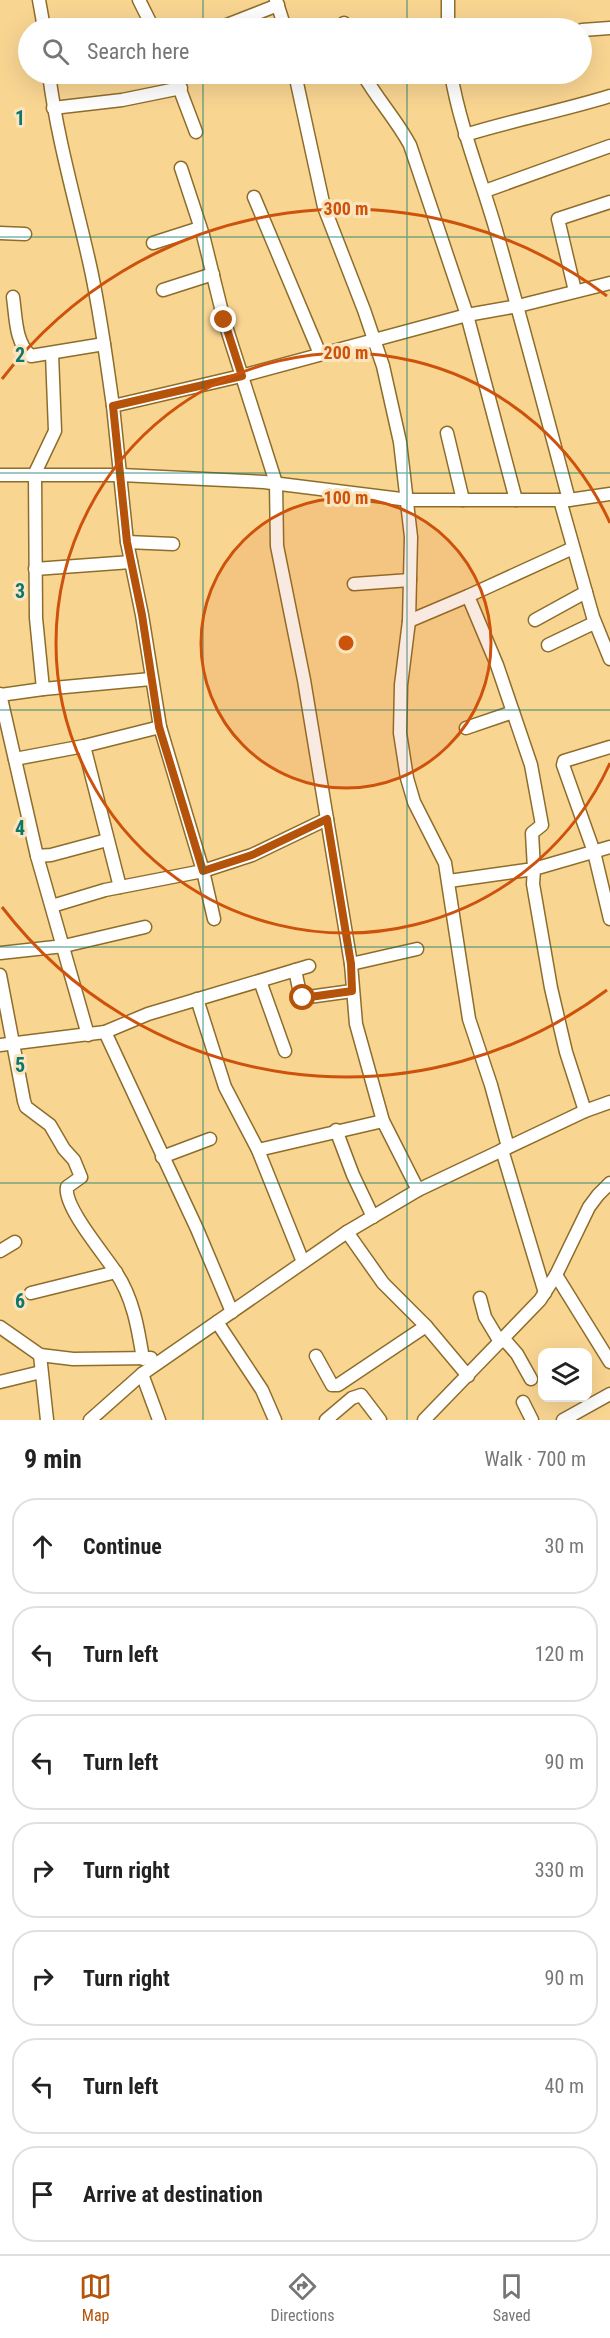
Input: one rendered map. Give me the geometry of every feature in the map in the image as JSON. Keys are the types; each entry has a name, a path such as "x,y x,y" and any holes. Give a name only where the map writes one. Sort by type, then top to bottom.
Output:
{"street":[{"path":"39,0 42,18"},
{"path":"139,0 148,18"},
{"path":"448,0 448,18"},
{"path":"241,18 277,2 282,18"},
{"path":"592,29 610,28"},
{"path":"50,84 70,187 90,262 105,344 127,542 159,727 203,871 214,919"},
{"path":"179,84 196,132"},
{"path":"297,84 324,207 383,366 400,442 409,500 411,537 409,621 401,686 400,733 407,778 414,802 445,863 469,1019 491,1085 505,1148 544,1293"},
{"path":"369,84 398,122 410,145 467,315 516,500"},
{"path":"453,84 465,135 485,191 518,306 564,500 573,548 594,622 607,646 610,659"},
{"path":"53,108 122,100 181,88"},
{"path":"465,135 610,96"},
{"path":"485,191 610,146"},
{"path":"181,168 200,228 224,320 276,483 277,546 304,680 351,964 356,1024 383,1121 418,1190"},
{"path":"254,197 320,354"},
{"path":"575,291 558,219 610,202"},
{"path":"153,243 200,228"},
{"path":"0,233 25,234"},
{"path":"163,290 213,274"},
{"path":"113,406 242,376 467,315 518,306 610,283"},
{"path":"13,297 21,343 24,351 31,356 105,344"},
{"path":"43,688 35,569 35,473 55,431 52,354"},
{"path":"447,433 464,500"},
{"path":"0,475 35,473 121,475 276,483 409,500 564,500 610,494"},
{"path":"127,542 173,544"},
{"path":"409,621 573,548"},
{"path":"35,569 131,562"},
{"path":"354,584 410,580"},
{"path":"535,620 586,592"},
{"path":"468,596 497,665 531,765 542,825 532,833 533,884 551,988 566,1052 585,1111"},
{"path":"548,645 594,622"},
{"path":"88,1035 37,856 15,759 3,722 0,695 43,688 152,679"},
{"path":"466,728 513,712"},
{"path":"15,759 84,746 159,727"},
{"path":"84,746 120,887"},
{"path":"610,747 564,761 563,765 594,852 610,919"},
{"path":"52,906 120,887 203,871 252,855 327,819"},
{"path":"37,856 51,855 107,840"},
{"path":"449,881 534,869 610,847"},
{"path":"0,953 64,946 145,927"},
{"path":"351,964 417,949"},
{"path":"0,1045 105,1032 148,1014 309,966"},
{"path":"295,970 301,998 352,991"},
{"path":"0,975 24,1101 32,1112 50,1125 64,1149 74,1160 81,1179 67,1187 68,1199 92,1239 116,1272 130,1299 138,1325 143,1359"},
{"path":"260,981 285,1051"},
{"path":"197,999 225,1087 258,1150 303,1262"},
{"path":"105,1032 197,1229 232,1312"},
{"path":"90,1420 142,1374 347,1232 418,1190 585,1111 610,1102"},
{"path":"258,1150 336,1130 383,1121"},
{"path":"336,1130 353,1175 373,1217"},
{"path":"162,1157 210,1139"},
{"path":"424,1420 544,1293 556,1275 589,1207 610,1183"},
{"path":"347,1232 383,1283 426,1326 468,1376"},
{"path":"0,1251 15,1242"},
{"path":"31,1293 116,1272"},
{"path":"556,1275 610,1362"},
{"path":"480,1299 485,1317 502,1340 517,1354 531,1379"},
{"path":"217,1322 262,1390 275,1420"},
{"path":"316,1356 332,1385 338,1385 426,1326"},
{"path":"0,1327 40,1355 73,1359 143,1359 172,1353"},
{"path":"40,1355 47,1420"},
{"path":"0,1382 41,1372"},
{"path":"142,1374 159,1420"},
{"path":"326,1420 352,1398 361,1395 365,1397 380,1420"},
{"path":"563,1420 609,1398"},
{"path":"523,1402 532,1420"}],"route":[{"path":"224,320 242,376 113,406 127,542 142,615 159,727 203,871 252,855 327,819 351,964 352,991 303,998"}]}
